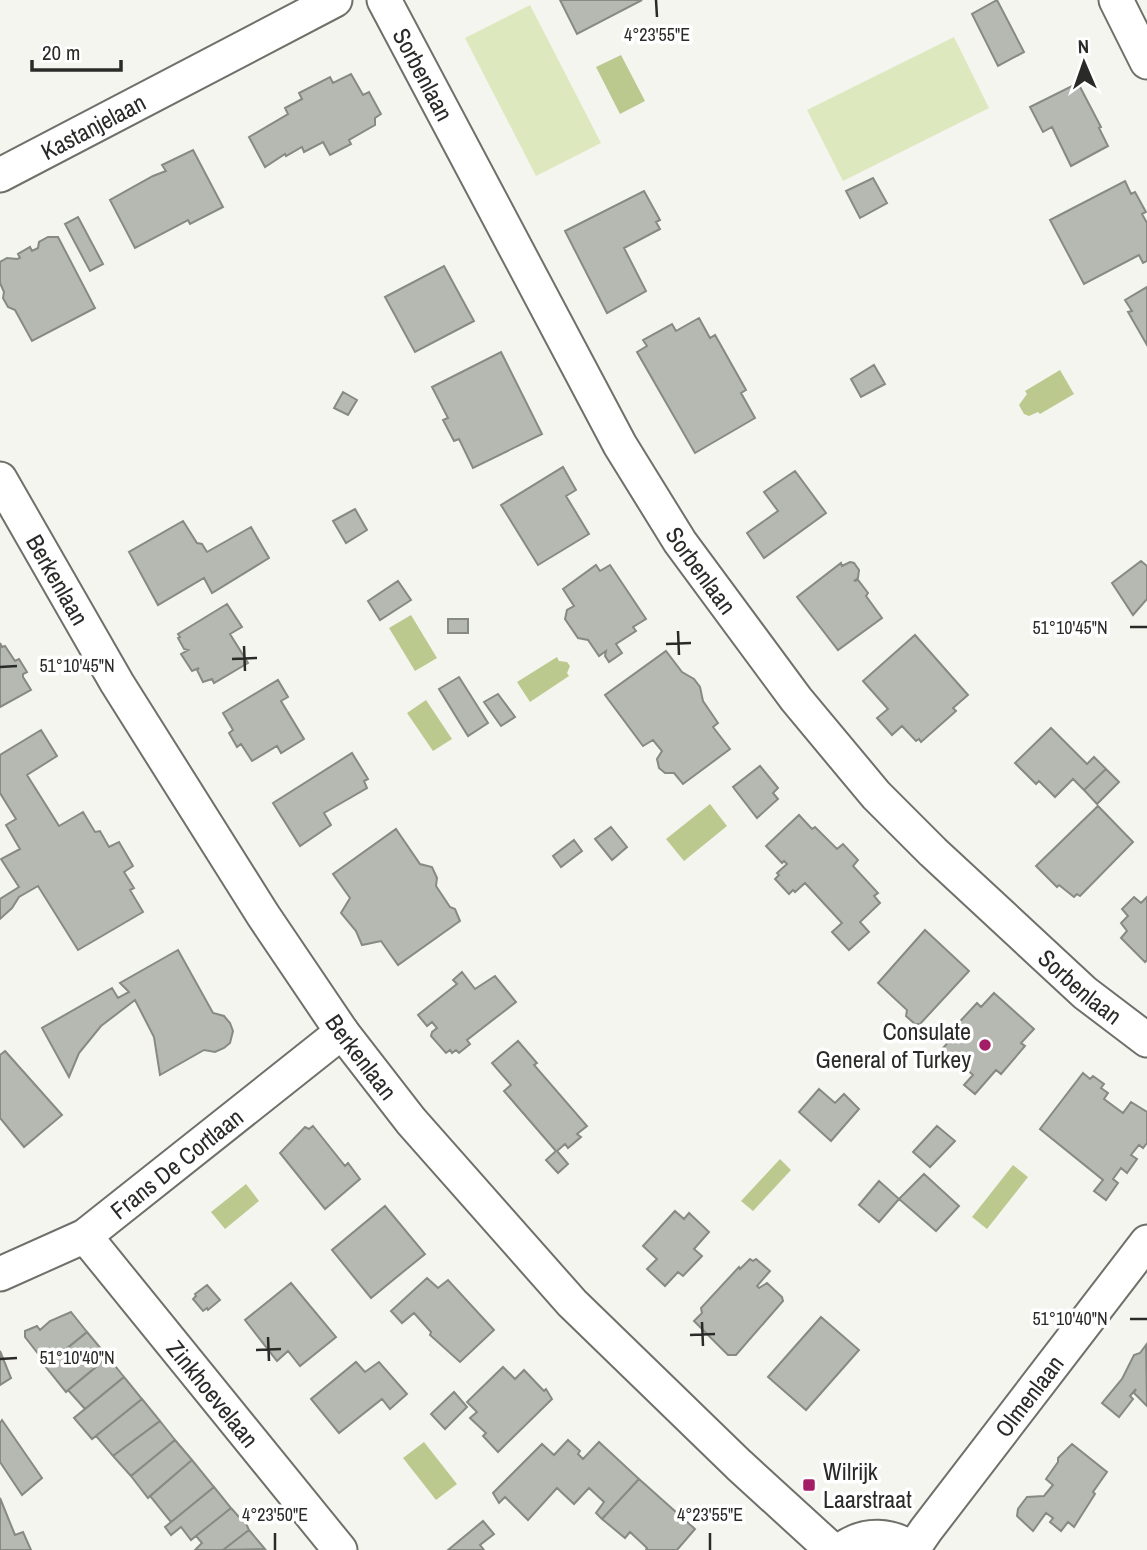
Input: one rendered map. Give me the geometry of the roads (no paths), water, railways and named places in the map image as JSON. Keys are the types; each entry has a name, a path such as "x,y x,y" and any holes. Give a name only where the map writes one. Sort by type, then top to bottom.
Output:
{"street":[{"name":"Kastanjelaan","path":"0,175 335,0"},
{"name":"Sorbenlaan","path":"384,0 620,445 680,542 796,699 876,795 933,852 1085,993 1147,1040"},
{"path":"1116,0 1147,62"},
{"name":"Berkenlaan","path":"0,479 125,694 263,915 342,1032 411,1121 572,1303 739,1465 832,1550"},
{"name":"Frans De Cortlaan","path":"0,1274 85,1236 342,1032"},
{"name":"Zinkhoevelaan","path":"85,1236 340,1550"},
{"name":"Olmenlaan","path":"914,1550 926,1530 1147,1242"},
{"path":"841,1550 865,1538 882,1536 899,1540 914,1550"}],"place":[{"name":"Consulate General of Turkey","path":"985,1045"},
{"name":"Wilrijk Laarstraat","path":"809,1485"}]}
